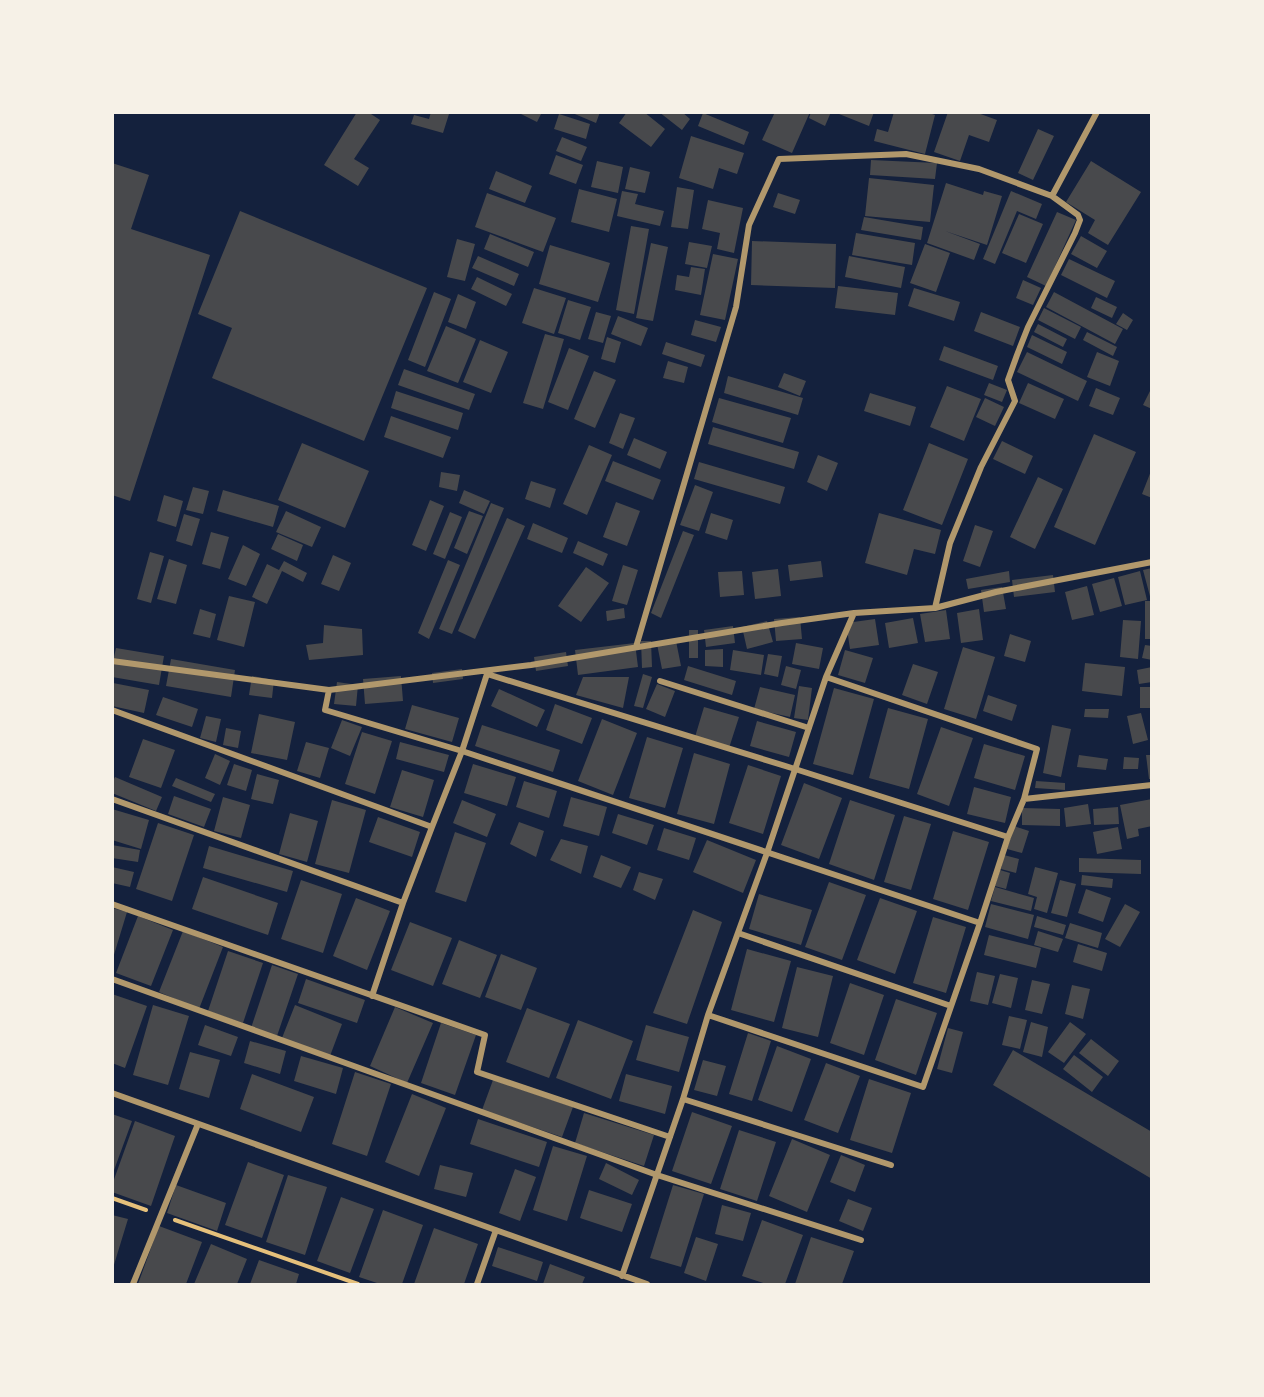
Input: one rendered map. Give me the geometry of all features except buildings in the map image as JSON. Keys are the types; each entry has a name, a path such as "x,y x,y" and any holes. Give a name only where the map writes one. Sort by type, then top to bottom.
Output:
{"street":[{"path":"1052,196 1097,112"},
{"path":"636,647 736,308 749,225 779,159 906,154 980,169 1052,196 1078,214 1080,220 1075,233 1028,327 1017,355 1008,380 1015,401 981,467 950,543 935,608"},
{"path":"112,661 329,690 494,670 854,613 935,608 996,592 1152,562"},
{"path":"622,1276 683,1099 708,1015 767,853 826,677 854,613"},
{"path":"372,996 403,903 462,751 487,674 494,670"},
{"path":"487,674 1008,837"},
{"path":"708,1015 923,1086 1008,837 1024,799 1037,749 826,677"},
{"path":"660,681 809,728"},
{"path":"329,690 325,710 462,751 980,923"},
{"path":"112,710 432,827"},
{"path":"1024,799 1152,785"},
{"path":"112,799 403,903"},
{"path":"112,904 485,1035 477,1072 670,1137"},
{"path":"738,933 951,1006"},
{"path":"112,979 657,1175 861,1240"},
{"path":"112,1093 647,1284"},
{"path":"683,1099 891,1165"},
{"path":"133,1284 198,1124"},
{"path":"477,1284 496,1230"}],"path":[{"path":"112,1198 358,1284"}]}
